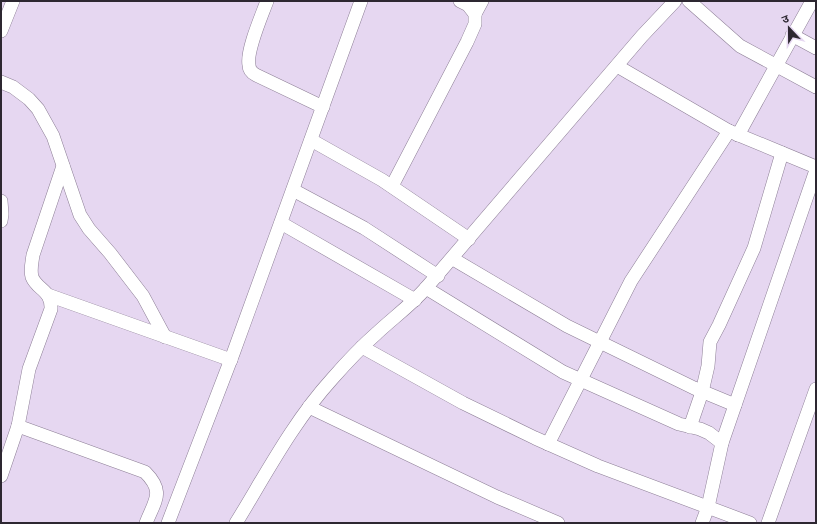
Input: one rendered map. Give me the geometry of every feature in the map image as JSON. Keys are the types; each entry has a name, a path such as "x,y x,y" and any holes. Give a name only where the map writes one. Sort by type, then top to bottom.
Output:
{"street":[{"path":"1,30 13,1"},
{"path":"267,1 251,45 248,65 251,72 323,106"},
{"path":"168,523 231,360 362,1"},
{"path":"460,1 468,5 475,14"},
{"path":"392,186 467,42 475,24 475,14 482,1"},
{"path":"236,523 309,407 331,379 362,347 415,300 438,276 642,36 675,1"},
{"path":"689,1 740,46 816,86"},
{"path":"548,444 631,282 734,133 776,65 811,3"},
{"path":"792,35 816,48"},
{"path":"617,66 734,133 816,168 722,443 708,507 702,523"},
{"path":"1,82 13,87 29,99 38,109 53,136 80,215 89,229 110,253 143,296 165,337"},
{"path":"311,140 392,186 469,239"},
{"path":"690,427 702,392 708,366 710,342 754,248 782,153"},
{"path":"1,476 4,459 18,426 29,369 51,309 51,303 48,295 32,277 31,266 33,255 63,166"},
{"path":"293,190 364,228 438,276"},
{"path":"1,201 1,221"},
{"path":"281,223 415,300"},
{"path":"453,259 567,326 702,392 735,405"},
{"path":"426,288 580,381 679,424 709,433 722,443"},
{"path":"48,295 231,360"},
{"path":"362,347 463,403 548,444 598,466 750,523"},
{"path":"768,523 816,388"},
{"path":"309,407 497,497 558,523"},
{"path":"18,426 144,472 156,485 157,495 146,523"}]}
